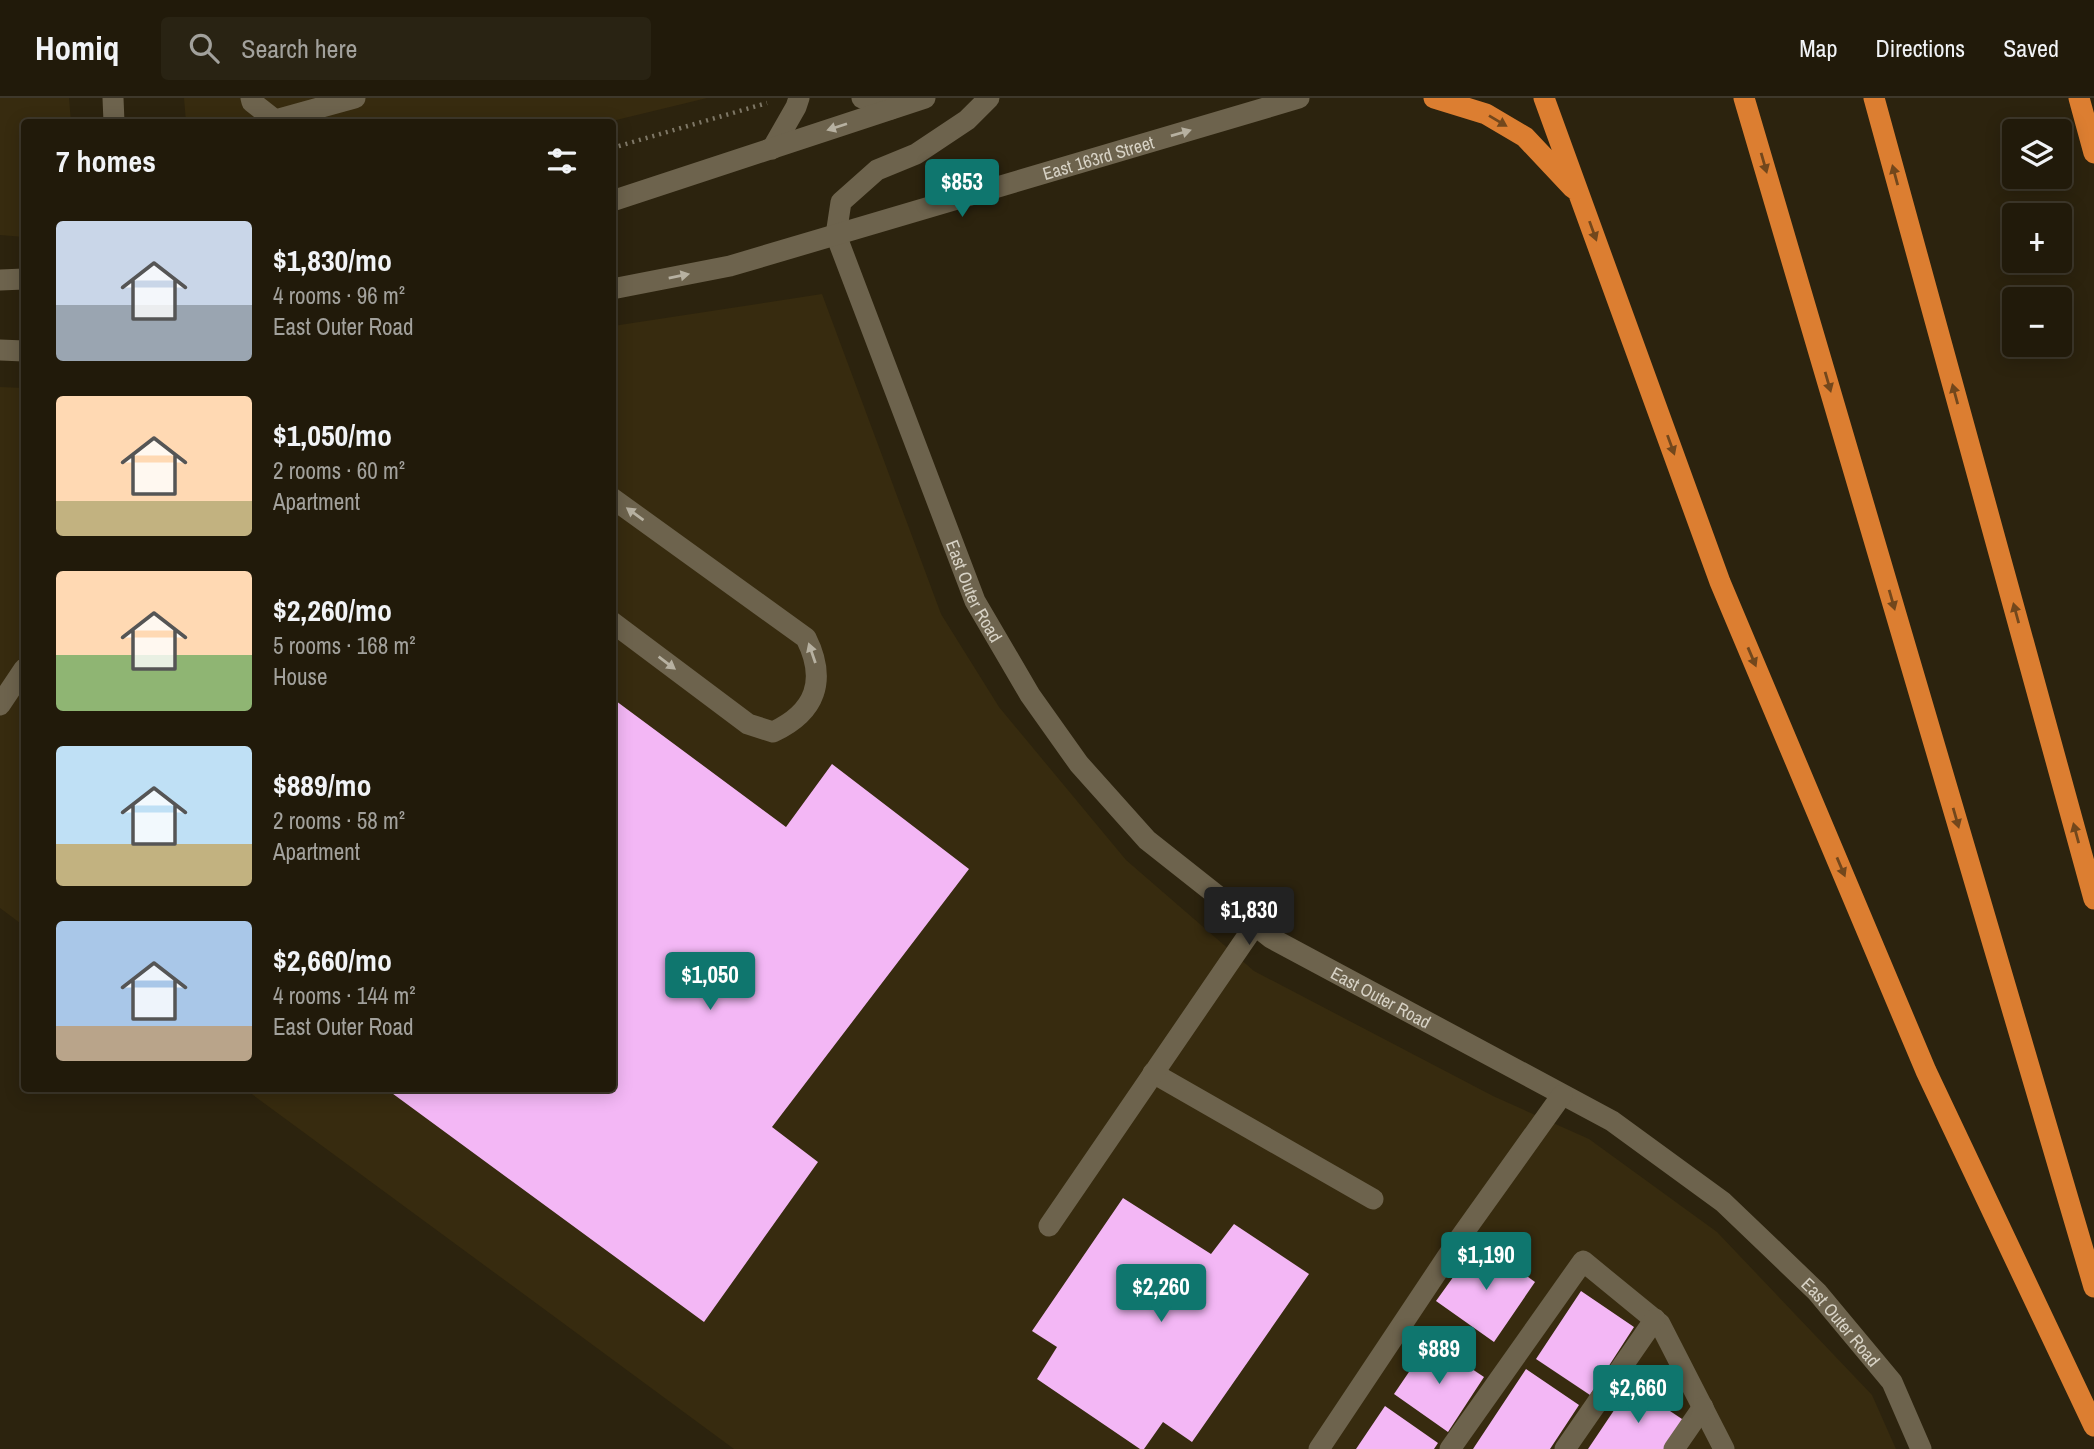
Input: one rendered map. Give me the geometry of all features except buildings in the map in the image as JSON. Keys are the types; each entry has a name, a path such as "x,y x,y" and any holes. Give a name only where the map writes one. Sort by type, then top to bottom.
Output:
{"highway":[{"path":"1434,98 1486,114 1525,137 1580,195"},
{"path":"1544,98 1720,582 1926,1071 2094,1426"},
{"path":"1744,98 2094,1287"},
{"path":"1874,98 2094,899"},
{"path":"2079,98 2094,153"}],"street":[{"path":"113,98 114,119"},
{"path":"251,98 252,102 274,119"},
{"path":"277,119 315,103 355,98"},
{"path":"772,149 799,98"},
{"path":"863,98 891,109"},
{"path":"616,200 925,98"},
{"path":"836,235 841,202 877,170 916,154 967,120 989,98"},
{"name":"East 163rd Street","path":"616,288 730,266 1299,98"},
{"name":"East Outer Road","path":"836,235 975,601 1030,695 1079,764 1147,840 1270,938 1612,1121 1724,1202 1817,1293 1892,1382 1921,1449"},
{"path":"0,280 21,279"},
{"path":"0,350 21,351"},
{"path":"616,501 806,638 815,656 817,681 807,707 792,723 773,732 748,724 616,625"},
{"path":"0,705 16,676"},
{"path":"1049,1226 1255,925"},
{"path":"1153,1073 1373,1199"},
{"path":"1319,1449 1457,1242 1562,1095"},
{"path":"1450,1449 1583,1261 1660,1324 1724,1449"},
{"path":"1565,1449 1655,1319"},
{"path":"1674,1449 1703,1407"}],"path":[{"path":"616,147 771,102"}],"shaded area":[{"path":"0,98 69,98 71,119 21,119 21,237 0,235"},
{"path":"184,98 707,98 616,120 186,119"},
{"path":"822,294 941,614 999,707 1126,860 1254,971 1493,1096 1589,1139 1717,1232 1872,1395 1896,1449 734,1449 249,1092 616,1092 616,326"},
{"path":"0,387 21,388 21,924 0,908"}]}
